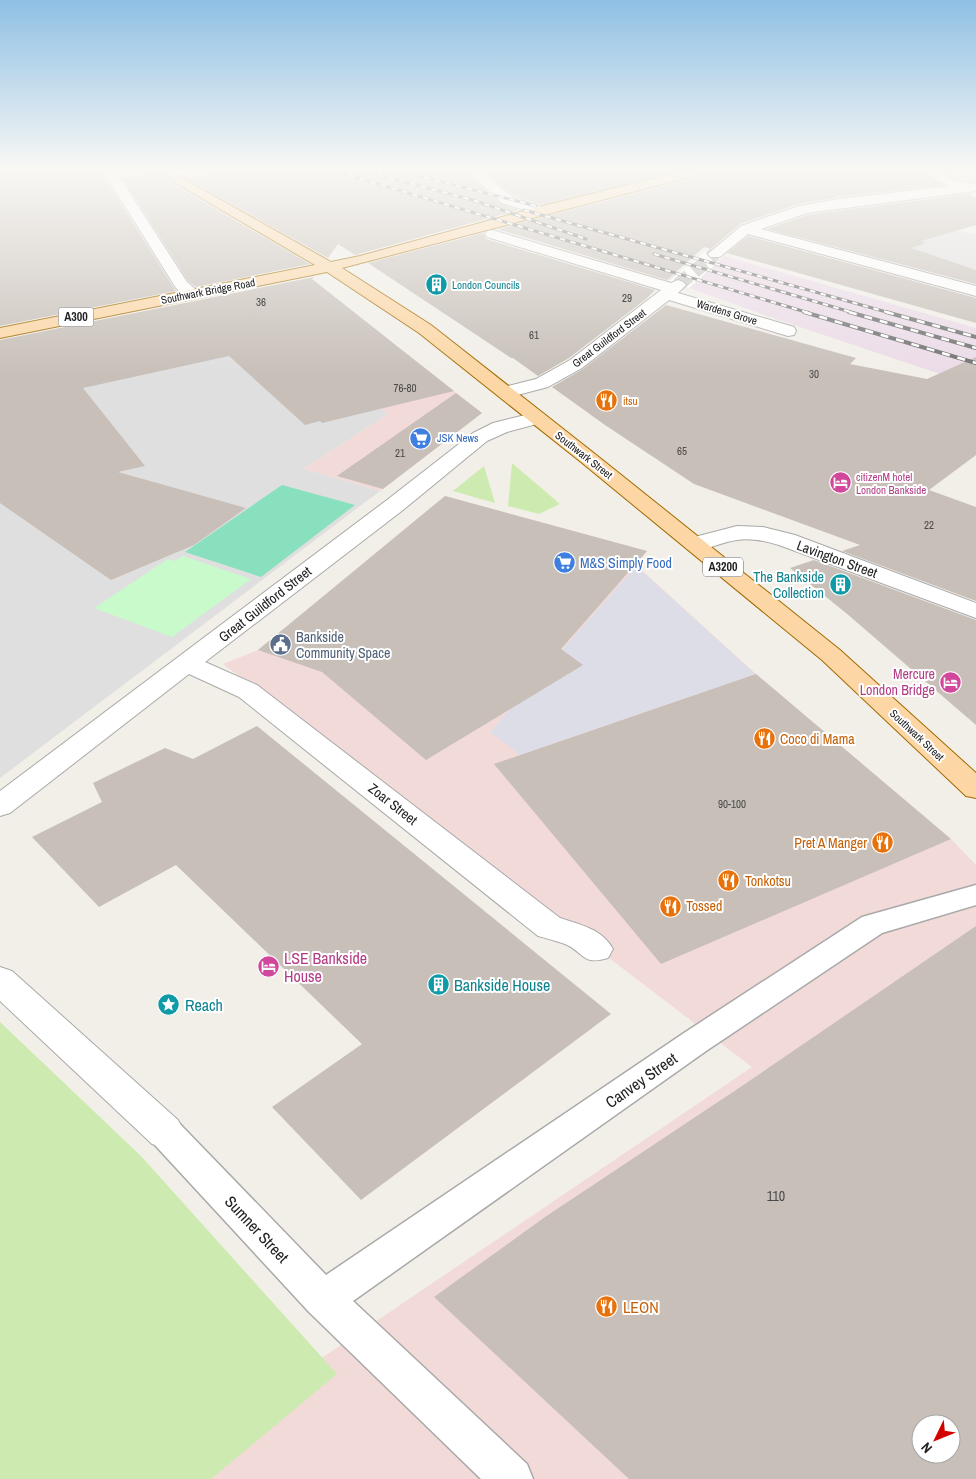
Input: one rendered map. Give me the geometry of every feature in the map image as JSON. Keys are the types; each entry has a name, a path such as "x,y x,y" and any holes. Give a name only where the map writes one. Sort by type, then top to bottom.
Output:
{"main road":[{"name":"Southwark Street","path":"280,238 330,267 425,329 506,392 831,655 976,789"},
{"name":"Southwark Bridge Road","path":"0,332 330,267 388,254 444,238"}],"street":[{"path":"151,238 181,286 194,294"},
{"name":"Wardens Grove","path":"505,238 673,289 788,332"},
{"path":"715,254 735,238"},
{"path":"779,238 976,291"},
{"name":"Great Guildford Street","path":"506,392 542,383 576,364 673,289"},
{"name":"Great Guildford Street","path":"0,806 480,437 503,426 538,418"},
{"name":"Lavington Street","path":"695,544 737,533 763,534 787,540 976,611"},
{"name":"Zoar Street","path":"187,664 248,690 549,927 578,936 596,950"},
{"name":"Canvey Street","path":"322,1299 695,1042 872,925 976,896"},
{"name":"Sumner Street","path":"0,980 166,1132 322,1299 512,1479"}],"shaded area":[{"path":"550,238 697,281 724,256 976,328 976,386 770,317"},
{"path":"852,238 976,238 976,282"},
{"path":"257,315 337,372 388,414 304,469 380,491 0,778 0,415"},
{"path":"408,355 482,413 380,491 304,469 388,414 336,371"},
{"path":"445,496 647,551 636,565 756,674 951,839 976,865 976,1479 0,1479 0,1042 298,1374 752,1067 223,664 258,650"},
{"path":"636,566 755,674 520,755 490,732"}],"green space":[{"path":"512,463 560,504 539,514 508,506"},
{"path":"484,466 495,503 453,491"},
{"path":"282,485 355,505 261,577 185,552"},
{"path":"183,556 251,579 172,637 94,608 168,559 175,561"},
{"path":"0,1022 141,1156 337,1374 211,1479 0,1479"}],"pier":[{"path":"705,251 724,256 689,288 669,281"}],"building":[{"path":"0,238 143,238 176,291 0,326"},
{"path":"161,238 266,238 310,264 196,287 188,281"},
{"path":"292,238 417,238 355,255 338,244 328,258"},
{"path":"464,238 486,238 655,290 569,358 538,376 368,263"},
{"path":"527,238 724,238 711,249 704,247 667,280"},
{"path":"746,238 755,238 976,298 976,323 727,253"},
{"path":"801,238 931,238 921,241 926,243 911,248 976,270 976,284"},
{"path":"314,277 312,279 454,391 322,423 320,421 305,425 229,356 83,388 145,466 118,472 246,508 194,545 111,580 0,503 0,340"},
{"path":"666,305 856,358 850,364 927,379 976,357 976,455 929,490 976,507 976,601 842,551 860,545 694,484 552,387 583,369"},
{"path":"456,393 482,413 383,489 337,476"},
{"path":"445,496 647,551 561,649 583,665 426,760 322,672 258,650"},
{"name":"Mercure London Bridge","path":"814,560 976,620 976,725 846,613 790,568"},
{"path":"756,674 951,839 661,964 494,764"},
{"name":"Bankside House","path":"257,726 611,1014 361,1200 272,1107 362,1044 176,865 99,907 32,837 102,802 93,783 165,748 193,759"},
{"path":"976,926 976,1479 629,1479 434,1297 545,1217 745,1084"}],"tunnel":[{"path":"678,285 715,254"}],"railway":[{"path":"559,238 809,313"},
{"path":"624,238 890,313"},
{"path":"654,254 854,313"},
{"path":"804,312 976,363"},
{"path":"849,312 976,348"},
{"path":"886,312 976,337"}],"place":[{"name":"London Councils","path":"436,285"},
{"name":"itsu","path":"607,401"},
{"name":"JSK News","path":"421,438"},
{"name":"citizenM hotel London Bankside","path":"840,483"},
{"name":"M&S Simply Food","path":"564,563"},
{"name":"The Bankside Collection","path":"840,585"},
{"name":"Bankside Community Space","path":"280,645"},
{"name":"Mercure London Bridge","path":"951,682"},
{"name":"Coco di Mama","path":"764,739"},
{"name":"Pret A Manger","path":"883,843"},
{"name":"Tonkotsu","path":"729,881"},
{"name":"Tossed","path":"670,906"},
{"name":"LSE Bankside House","path":"268,967"},
{"name":"Bankside House","path":"438,985"},
{"name":"Reach","path":"169,1005"},
{"name":"LEON","path":"607,1307"}]}
